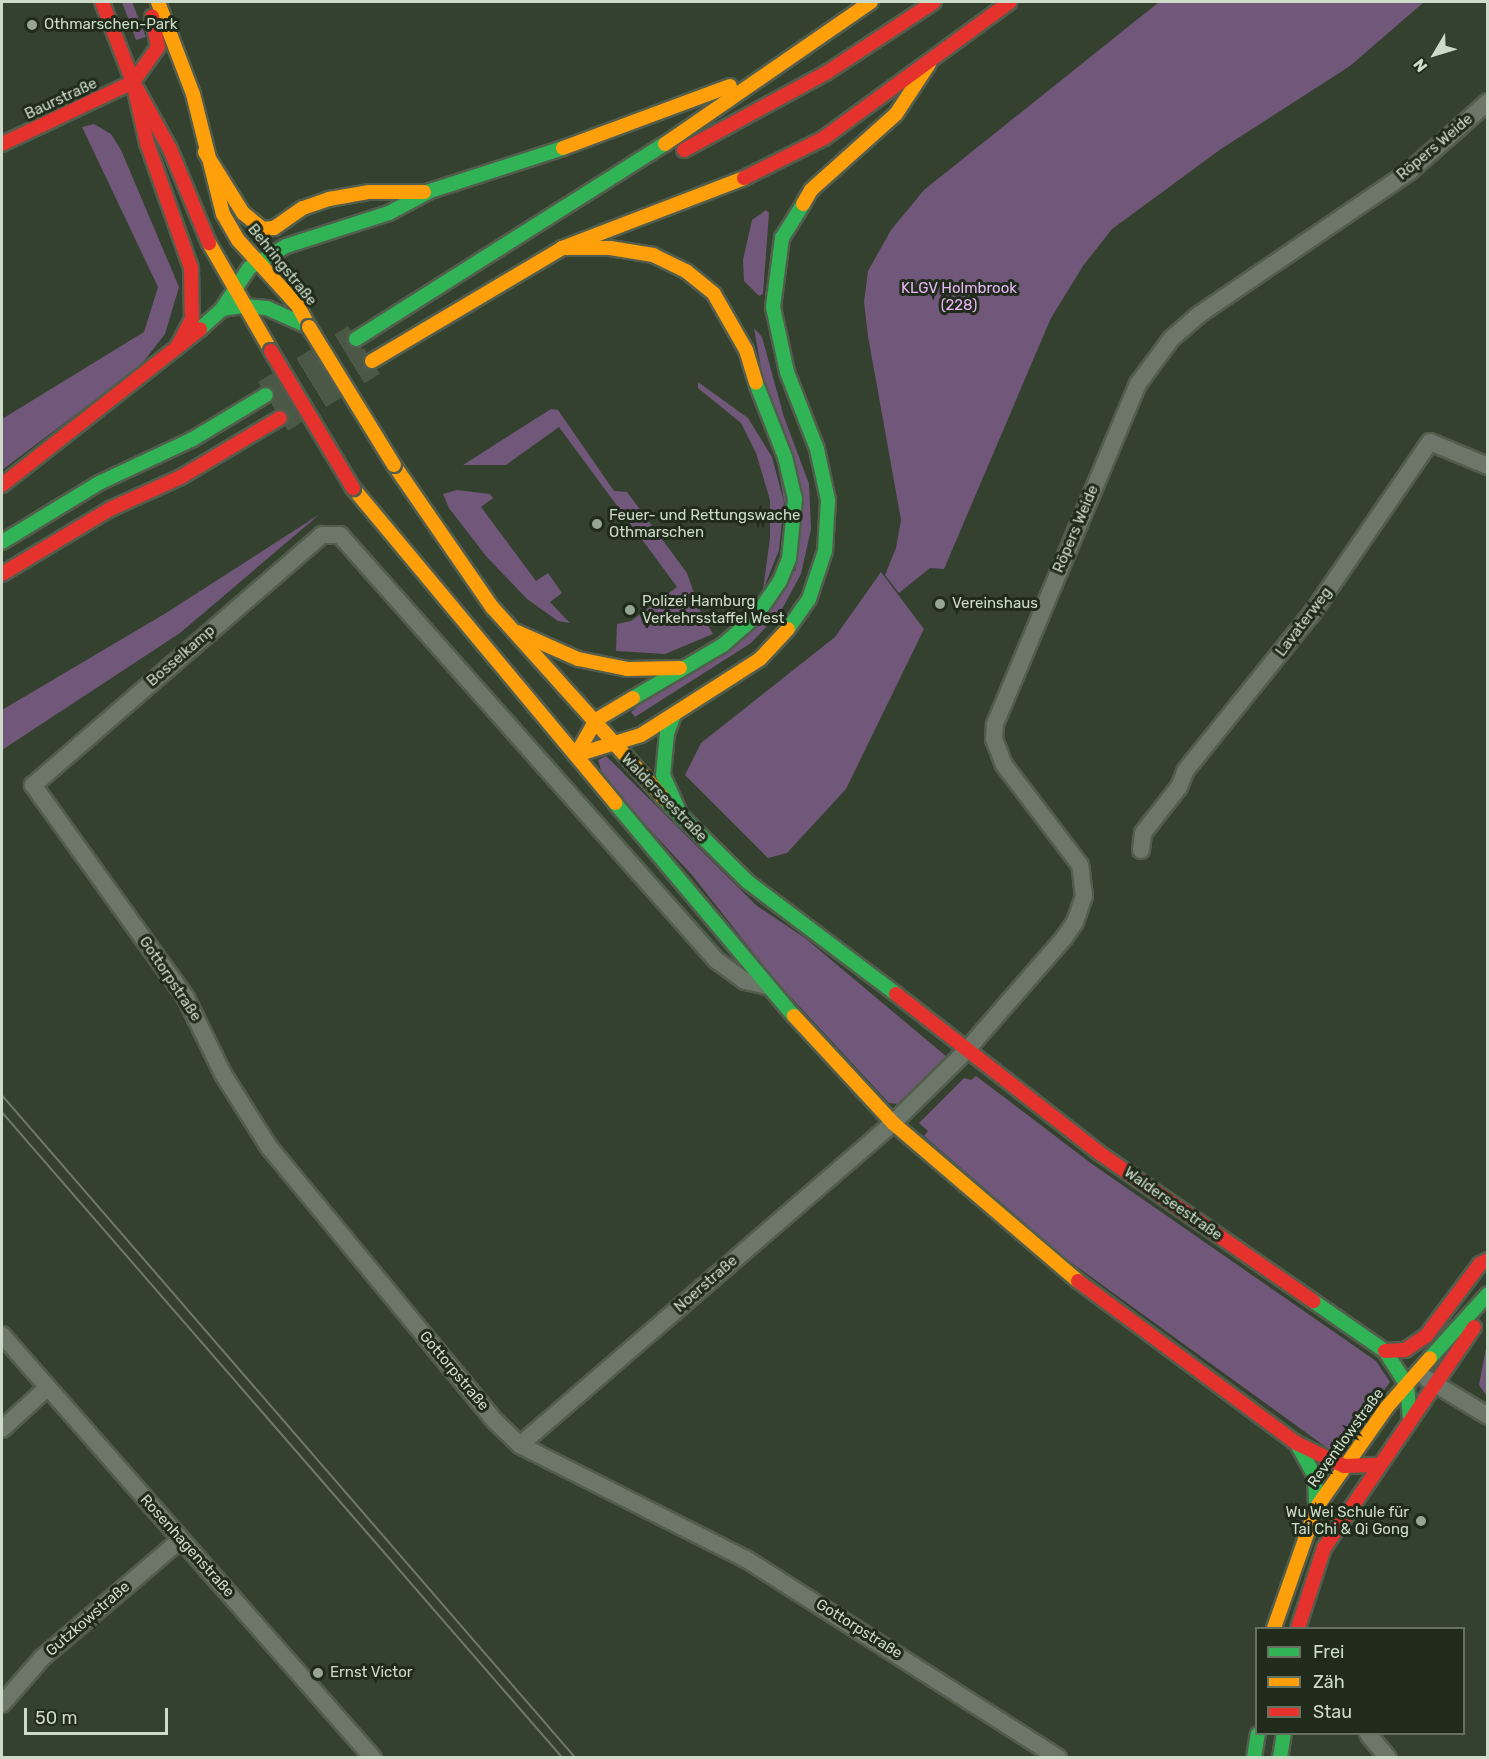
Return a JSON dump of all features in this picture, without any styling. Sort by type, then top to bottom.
[{"type":"main road","points":[[102,2],[133,82],[170,149],[217,262],[353,488],[576,754],[766,986],[893,1123],[1008,1225],[1108,1305],[1296,1443],[1344,1466],[1379,1465]]},
{"type":"main road","points":[[147,2],[158,47],[133,82],[147,143],[186,250],[193,285],[192,319],[172,355]]},
{"type":"main road","name":"Behringstraße","points":[[158,2],[193,94],[206,152],[226,220],[298,306],[394,465]]},
{"type":"main road","points":[[356,339],[629,170],[766,73],[872,2]]},
{"type":"main road","points":[[629,170],[692,147],[826,73],[934,2]]},
{"type":"main road","points":[[372,361],[562,248],[643,214],[735,183],[824,138],[929,64],[1010,2]]},
{"type":"main road","points":[[576,754],[640,735],[767,653],[795,620],[819,575],[828,526],[825,475],[779,340],[773,307],[776,267],[782,238],[811,189],[896,114],[929,64]]},
{"type":"main road","points":[[2,485],[172,355],[222,309],[258,260],[286,246],[389,213],[430,192],[543,155],[766,73]]},
{"type":"main road","name":"Baurstraße","points":[[2,144],[133,82]]},
{"type":"main road","points":[[206,152],[243,213],[263,229],[274,228],[303,208],[329,199],[369,192],[430,192]]},
{"type":"main road","points":[[562,248],[610,248],[653,255],[686,271],[714,294],[746,350],[763,405],[785,457],[795,499],[789,559],[780,581],[741,630],[686,667],[597,720],[576,754]]},
{"type":"main road","points":[[222,309],[244,306],[278,312],[309,327]]},
{"type":"main road","points":[[2,542],[99,483],[193,439],[266,395]]},
{"type":"main road","points":[[2,574],[110,509],[181,477],[280,418]]},
{"type":"main road","name":"Walderseestraße","points":[[394,465],[470,580],[597,720],[612,744],[682,818],[748,882],[798,917],[965,1052],[1098,1152],[1386,1351]]},
{"type":"main road","points":[[517,632],[546,648],[599,664],[627,669],[686,667]]},
{"type":"main road","points":[[674,715],[667,733],[663,775],[682,818]]},
{"type":"main road","points":[[1386,1351],[1405,1350],[1426,1336],[1480,1264],[1488,1260]]},
{"type":"main road","name":"Reventlowstraße","points":[[1276,1627],[1316,1508],[1344,1466],[1413,1379],[1488,1294]]},
{"type":"main road","name":"Reventlowstraße","points":[[1298,1627],[1304,1600],[1324,1548],[1379,1465],[1437,1386],[1479,1318],[1488,1294]]},
{"type":"main road","points":[[1410,1421],[1413,1379]]},
{"type":"main road","points":[[1296,1443],[1315,1476],[1316,1508]]},
{"type":"main road","points":[[1254,1758],[1258,1735]]},
{"type":"main road","points":[[1280,1758],[1284,1735]]},
{"type":"street","name":"Röpers Weide","points":[[965,1052],[1064,938],[1075,922],[1084,896],[1080,865],[1004,765],[994,739],[995,724],[1138,384],[1171,339],[1197,316],[1410,171],[1488,102]]},
{"type":"street","name":"Lavaterweg","points":[[1141,850],[1143,833],[1179,787],[1186,770],[1313,612],[1430,442],[1488,466]]},
{"type":"street","name":"Bosselkamp","points":[[33,785],[286,564],[322,535],[331,532],[340,535],[382,581],[441,653],[717,961],[746,981],[766,986]]},
{"type":"street","name":"Gottorpstraße","points":[[33,785],[186,998],[223,1074],[269,1147],[495,1421],[520,1444],[746,1559],[1058,1758]]},
{"type":"street","points":[[893,1123],[965,1052]]},
{"type":"street","name":"Noerstraße","points":[[520,1444],[893,1123]]},
{"type":"street","name":"Rosenhagenstraße","points":[[2,1335],[373,1758]]},
{"type":"street","name":"Walderseestraße","points":[[1386,1351],[1413,1379],[1437,1386],[1488,1416]]},
{"type":"street","points":[[2,1430],[47,1388]]},
{"type":"street","name":"Gutzkowstraße","points":[[2,1704],[42,1658],[180,1540]]},
{"type":"street","points":[[1369,1735],[1388,1758]]},
{"type":"green space","points":[[122,2],[132,2],[146,37],[136,40]]},
{"type":"green space","name":"KLGV Holmbrook (228)","points":[[1159,2],[1424,2],[1350,66],[1221,149],[1112,229],[1083,266],[1051,318],[944,569],[930,568],[899,593],[885,575],[896,548],[901,520],[868,336],[864,302],[868,271],[891,230],[924,190]]},
{"type":"green space","points":[[94,124],[111,134],[121,150],[179,287],[165,334],[140,366],[2,470],[2,419],[144,332],[158,287],[82,127]]},
{"type":"green space","points":[[766,210],[769,213],[763,294],[759,296],[744,281],[743,260],[752,220]]},
{"type":"green space","points":[[754,328],[762,337],[784,417],[809,484],[811,529],[801,574],[781,611],[751,643],[635,717],[631,712],[796,570]]},
{"type":"green space","points":[[698,382],[748,418],[772,457],[784,502],[779,550],[763,590],[770,538],[770,500],[756,453],[741,423],[698,388]]},
{"type":"green space","points":[[551,409],[558,410],[614,491],[627,492],[687,573],[701,613],[713,634],[665,654],[616,651],[617,624],[631,621],[677,587],[559,427],[506,465],[463,465]]},
{"type":"green space","points":[[457,490],[490,494],[493,498],[481,507],[536,581],[548,573],[562,593],[550,602],[570,623],[558,621],[527,599],[486,556],[449,508],[443,494]]},
{"type":"green space","points":[[320,514],[180,633],[2,750],[2,710],[166,613]]},
{"type":"green space","points":[[881,572],[924,629],[846,789],[787,853],[768,858],[685,775],[701,743],[835,637]]},
{"type":"green space","points":[[606,756],[757,906],[805,938],[947,1057],[899,1104],[889,1103],[774,979],[692,875],[604,780],[598,760]]},
{"type":"green space","points":[[976,1076],[1092,1164],[1376,1361],[1390,1382],[1337,1455],[1065,1258],[924,1136],[928,1131],[919,1123],[964,1078],[971,1080]]},
{"type":"green space","points":[[1487,1343],[1487,1396],[1479,1385]]},
{"type":"tunnel","points":[[266,395],[356,339]]},
{"type":"tunnel","points":[[280,418],[372,361]]},
{"type":"tram line","points":[[2,1095],[576,1758]]},
{"type":"tram line","points":[[2,1112],[563,1758]]},
{"type":"traffic: fast","points":[[356,339],[665,144]]},
{"type":"traffic: fast","points":[[222,309],[249,268],[286,246],[389,213],[430,191],[563,148]]},
{"type":"traffic: fast","points":[[788,629],[809,599],[825,551],[828,500],[817,449],[787,372],[773,307],[782,238],[803,204]]},
{"type":"traffic: fast","points":[[200,329],[222,309],[244,306],[267,308],[309,327]]},
{"type":"traffic: fast","points":[[633,698],[723,645],[756,616],[780,581],[789,559],[795,499],[785,457],[756,383]]},
{"type":"traffic: fast","points":[[2,542],[99,483],[193,439],[266,395]]},
{"type":"traffic: fast","points":[[674,715],[667,733],[663,775],[682,818]]},
{"type":"traffic: fast","points":[[664,799],[748,882],[896,994]]},
{"type":"traffic: fast","points":[[615,803],[794,1016]]},
{"type":"traffic: fast","points":[[1430,1358],[1488,1294]]},
{"type":"traffic: fast","points":[[1313,1301],[1385,1351],[1407,1385],[1410,1421]]},
{"type":"traffic: fast","points":[[1297,1444],[1315,1476],[1316,1508]]},
{"type":"traffic: fast","points":[[1254,1758],[1258,1735]]},
{"type":"traffic: fast","points":[[1280,1758],[1284,1735]]},
{"type":"traffic: slow","points":[[158,2],[193,94],[223,214],[238,240],[298,306],[309,327]]},
{"type":"traffic: slow","points":[[665,144],[871,2]]},
{"type":"traffic: slow","points":[[803,204],[811,190],[896,114],[929,64]]},
{"type":"traffic: slow","points":[[563,148],[730,86]]},
{"type":"traffic: slow","points":[[205,152],[243,213],[263,229],[274,228],[303,208],[329,199],[369,192],[424,192]]},
{"type":"traffic: slow","points":[[372,361],[562,248],[744,178]]},
{"type":"traffic: slow","points":[[209,243],[271,351]]},
{"type":"traffic: slow","points":[[562,248],[610,248],[653,255],[686,271],[714,294],[746,350],[756,383]]},
{"type":"traffic: slow","points":[[309,327],[394,465]]},
{"type":"traffic: slow","points":[[394,465],[492,607],[664,799]]},
{"type":"traffic: slow","points":[[353,488],[615,803]]},
{"type":"traffic: slow","points":[[576,755],[641,735],[760,659],[788,629]]},
{"type":"traffic: slow","points":[[517,632],[578,659],[627,669],[680,668]]},
{"type":"traffic: slow","points":[[576,755],[596,720],[633,698]]},
{"type":"traffic: slow","points":[[794,1016],[893,1123],[1078,1281]]},
{"type":"traffic: slow","points":[[1274,1627],[1316,1508],[1387,1407],[1430,1358]]},
{"type":"traffic: jam","points":[[102,2],[133,82],[170,149],[209,243]]},
{"type":"traffic: jam","points":[[684,150],[826,73],[934,2]]},
{"type":"traffic: jam","points":[[744,178],[824,138],[1010,2]]},
{"type":"traffic: jam","points":[[2,144],[133,82],[158,47],[152,17]]},
{"type":"traffic: jam","points":[[133,82],[147,143],[191,268],[192,319],[178,345]]},
{"type":"traffic: jam","points":[[2,485],[200,329]]},
{"type":"traffic: jam","points":[[271,351],[353,488]]},
{"type":"traffic: jam","points":[[2,574],[110,509],[181,477],[280,418]]},
{"type":"traffic: jam","points":[[896,994],[1098,1152],[1313,1301]]},
{"type":"traffic: jam","points":[[1385,1351],[1405,1350],[1426,1336],[1480,1264],[1488,1260]]},
{"type":"traffic: jam","points":[[1078,1281],[1296,1443],[1344,1466],[1379,1465]]},
{"type":"traffic: jam","points":[[1298,1627],[1324,1548],[1474,1327]]},
{"type":"place","name":"Othmarschen-Park","points":[[32,25]]},
{"type":"place","name":"Feuer- und Rettungswache Othmarschen","points":[[597,524]]},
{"type":"place","name":"Vereinshaus","points":[[940,604]]},
{"type":"place","name":"Polizei Hamburg Verkehrsstaffel West","points":[[630,610]]},
{"type":"place","name":"Wu Wei Schule für Tai Chi & Qi Gong","points":[[1421,1521]]},
{"type":"place","name":"Ernst Victor","points":[[318,1673]]}]
